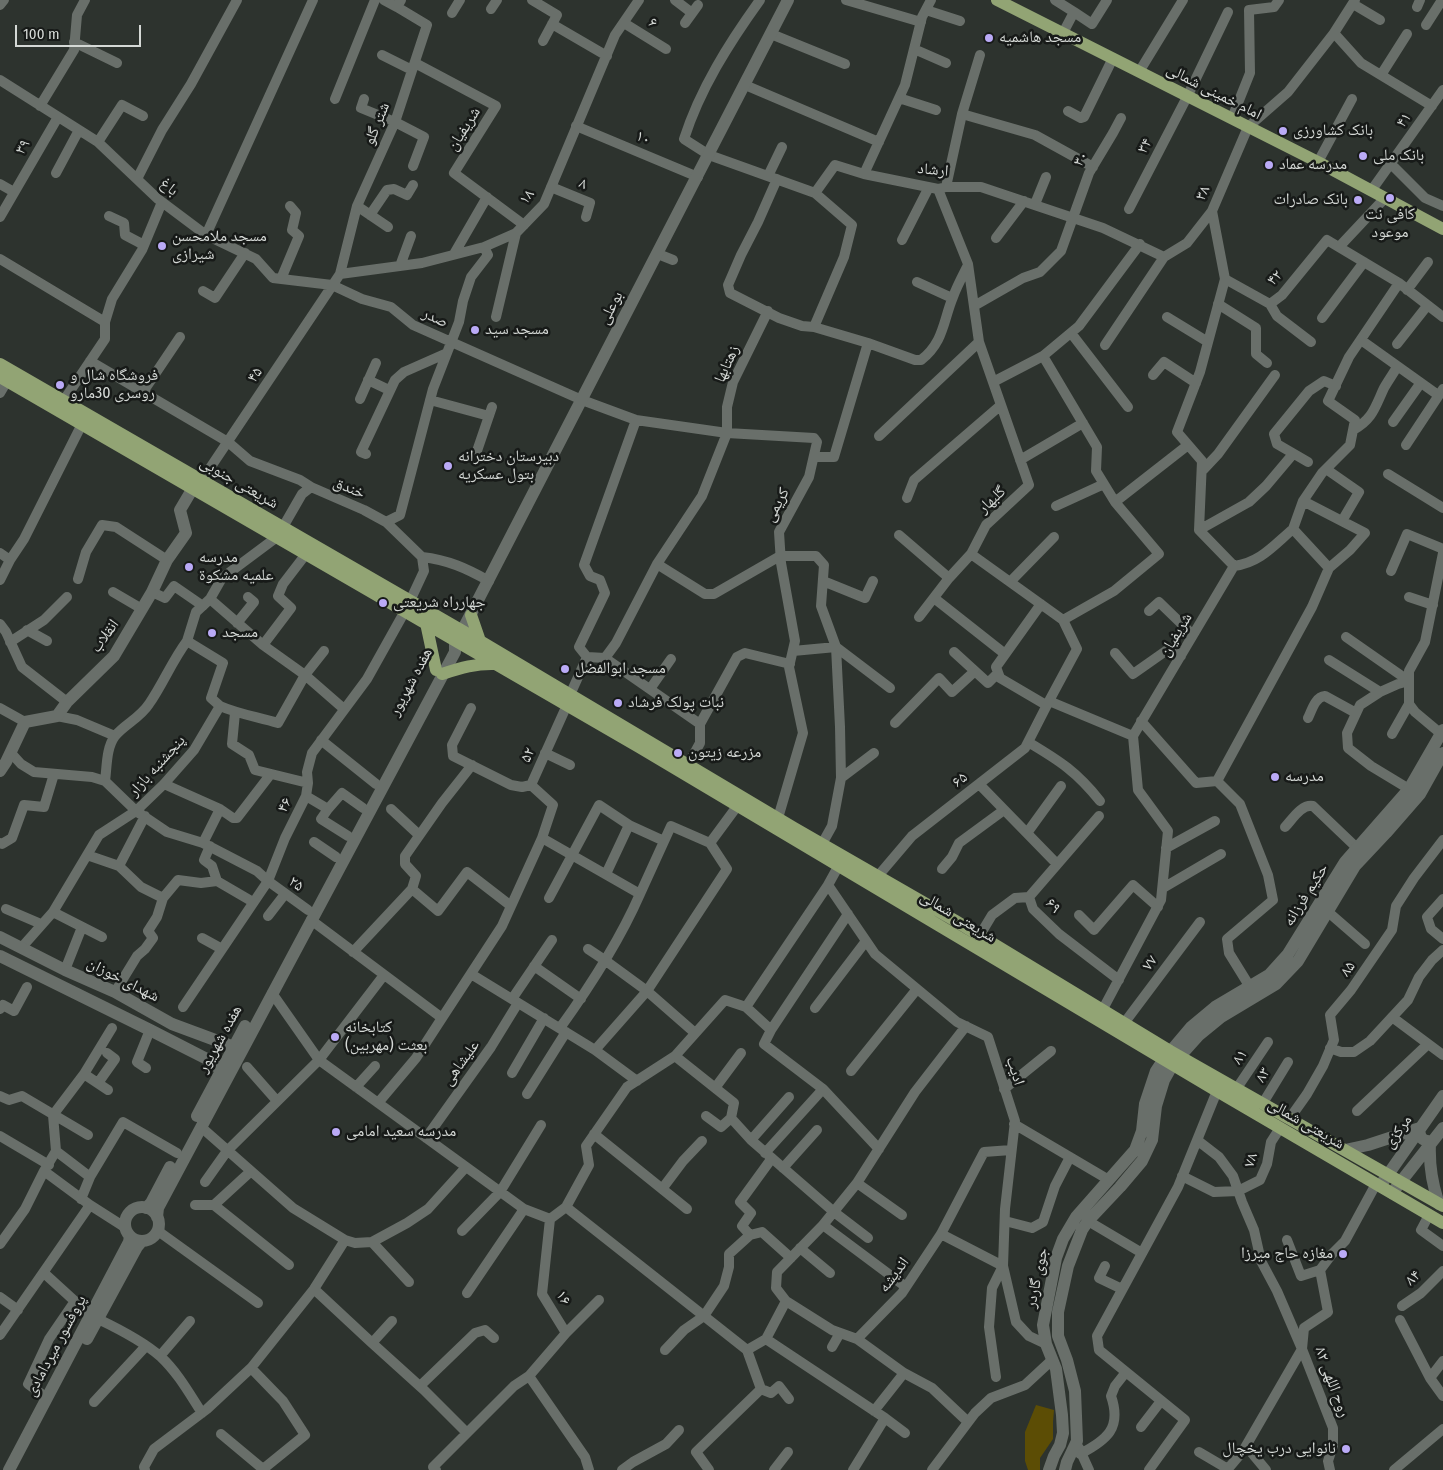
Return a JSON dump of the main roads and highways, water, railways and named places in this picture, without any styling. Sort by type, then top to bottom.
[{"type":"main road","name":"بوعلی","points":[[459,636],[788,0]]},
{"type":"main road","name":"امام خمینی شمالی","points":[[1003,1],[1187,97],[1318,162],[1443,229]]},
{"type":"main road","name":"شریعتی جنوبی","points":[[0,364],[64,400],[197,484],[459,636]]},
{"type":"main road","name":"شریعتی جنوبی","points":[[4,379],[82,424],[197,484]]},
{"type":"main road","name":"انقلاب","points":[[0,771],[26,722],[57,716],[68,702],[114,656],[152,592],[167,560],[186,533],[180,510],[197,484]]},
{"type":"main road","name":"شریعتی جنوبی","points":[[280,532],[306,554],[408,606],[426,623],[459,636]]},
{"type":"main road","points":[[471,615],[480,641]]},
{"type":"main road","points":[[426,623],[439,672],[463,667],[496,664]]},
{"type":"main road","name":"شریعتی شمالی","points":[[459,636],[480,641],[569,700],[738,806],[838,865],[1172,1058],[1237,1088],[1345,1150],[1381,1182]]},
{"type":"main road","name":"شریعتی شمالی","points":[[459,636],[496,664],[569,700],[688,765],[980,935],[1124,1022],[1217,1091],[1280,1128],[1381,1182],[1442,1204]]},
{"type":"main road","name":"هفده شهریور","points":[[157,1216],[158,1208],[272,993],[336,857],[439,672],[455,652],[459,636]]},
{"type":"main road","name":"هفده شهریور","points":[[146,1208],[151,1203],[221,1070],[309,915],[439,672]]},
{"type":"main road","name":"حکیم فرزانه","points":[[1172,1058],[1221,1017],[1276,984],[1298,961],[1355,866],[1409,789],[1442,733]]},
{"type":"main road","name":"حکیم فرزانه","points":[[1172,1058],[1191,1027],[1215,1007],[1268,975],[1288,954],[1345,862],[1357,848],[1382,829],[1420,794],[1443,753]]},
{"type":"main road","name":"شهدای خوزان","points":[[0,937],[65,970],[115,992],[172,1024],[234,1047]]},
{"type":"main road","name":"شهدای خوزان","points":[[0,956],[192,1051],[207,1059],[221,1070]]},
{"type":"main road","points":[[192,1051],[201,1035]]},
{"type":"main road","name":"جوی گاردر","points":[[1049,1470],[1060,1445],[1062,1433],[1061,1395],[1056,1369],[1046,1344],[1043,1325],[1056,1258],[1063,1239],[1076,1216],[1135,1150],[1150,1105],[1164,1080],[1172,1058]]},
{"type":"main road","name":"مرکزی","points":[[1381,1182],[1443,1096]]},
{"type":"main road","name":"جوی گاردر","points":[[1065,1470],[1077,1441],[1075,1391],[1067,1360],[1058,1336],[1058,1312],[1068,1266],[1075,1245],[1088,1221],[1142,1161],[1152,1140],[1150,1105]]},
{"type":"main road","points":[[1345,1150],[1368,1145],[1420,1128],[1419,1134],[1422,1139],[1431,1143],[1430,1163],[1432,1181],[1442,1204]]},
{"type":"main road","name":"مرکزی","points":[[1396,1188],[1443,1128]]},
{"type":"main road","name":"شریعتی شمالی","points":[[1396,1188],[1429,1215],[1443,1223]]},
{"type":"main road","points":[[146,1208],[157,1216],[158,1231],[152,1238],[142,1241],[136,1240],[128,1232],[127,1217],[135,1209],[146,1208]]},
{"type":"main road","name":"پروفسور میردامادی","points":[[17,1470],[94,1317],[129,1242],[128,1232]]},
{"type":"main road","name":"پروفسور میردامادی","points":[[9,1470],[47,1398],[94,1317],[142,1241]]},
{"type":"place","name":"مسجد هاشمیه","points":[[989,38]]},
{"type":"place","name":"بانک کشاورزی","points":[[1283,131]]},
{"type":"place","name":"بانک ملی","points":[[1363,156]]},
{"type":"place","name":"مدرسه عماد","points":[[1269,165]]},
{"type":"place","name":"کافی نت موعود","points":[[1390,198]]},
{"type":"place","name":"بانک صادرات","points":[[1358,200]]},
{"type":"place","name":"مسجد ملامحسن شیرازی","points":[[162,246]]},
{"type":"place","name":"مسجد سید","points":[[475,330]]},
{"type":"place","name":"فروشگاه شال و روسری 30مارو","points":[[60,385]]},
{"type":"place","name":"دبیرستان دخترانه بتول عسکریه","points":[[448,466]]},
{"type":"place","name":"مدرسه علمیه مشکوة","points":[[189,567]]},
{"type":"place","name":"جهارراه شریعتی","points":[[383,603]]},
{"type":"place","name":"مسجد","points":[[212,633]]},
{"type":"place","name":"مسجد ابوالفضل","points":[[565,669]]},
{"type":"place","name":"نبات پولک فرشاد","points":[[618,703]]},
{"type":"place","name":"مزرعه زیتون","points":[[678,753]]},
{"type":"place","name":"مدرسه","points":[[1275,777]]},
{"type":"place","name":"کتابخانه بعثت (مهربین)","points":[[335,1037]]},
{"type":"place","name":"مدرسه سعید امامی","points":[[336,1132]]},
{"type":"place","name":"مغازه حاج میرزا","points":[[1343,1254]]},
{"type":"place","name":"نانوایی درب یخچال","points":[[1346,1449]]}]
